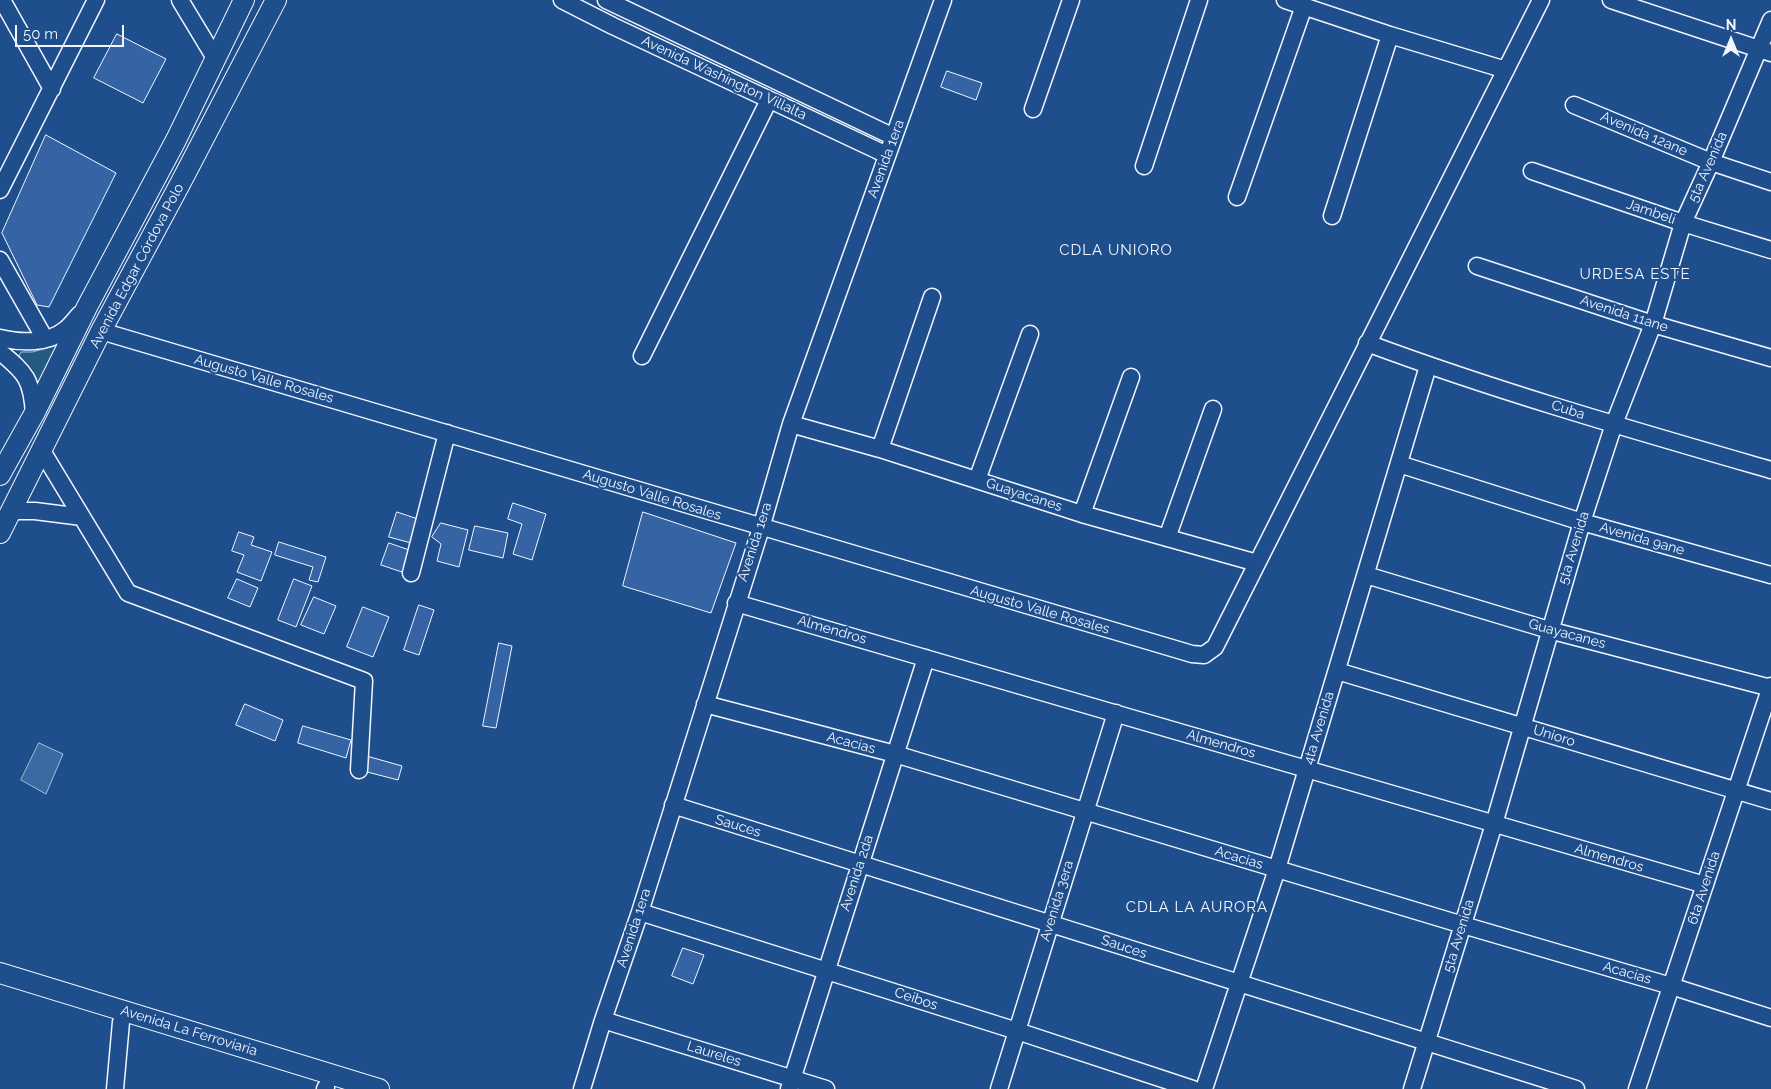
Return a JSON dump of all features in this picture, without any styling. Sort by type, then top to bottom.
[{"type":"main road","name":"Avenida Edgar Córdova Polo","points":[[0,475],[34,414],[88,305],[176,140],[244,0]]},
{"type":"main road","name":"Avenida Edgar Córdova Polo","points":[[0,533],[101,331],[276,0]]},
{"type":"main road","name":"Avenida La Ferroviaria","points":[[0,973],[379,1089]]},
{"type":"main road","name":"Avenida La Ferroviaria","points":[[0,985],[328,1088]]},
{"type":"street","points":[[2,0],[52,89]]},
{"type":"street","points":[[0,190],[96,0]]},
{"type":"street","points":[[180,0],[215,58]]},
{"type":"street","name":"Avenida Washington Villalta","points":[[562,0],[613,26],[887,155]]},
{"type":"street","name":"Avenida Washington Villalta","points":[[606,0],[623,4],[894,137]]},
{"type":"street","name":"Avenida 1era","points":[[582,1089],[602,1020],[640,912],[791,424],[943,0]]},
{"type":"street","points":[[1033,109],[1071,0]]},
{"type":"street","points":[[1144,166],[1199,0]]},
{"type":"street","points":[[1285,0],[1390,35],[1506,70]]},
{"type":"street","points":[[1257,563],[1541,0]]},
{"type":"street","points":[[1622,1],[1765,51]]},
{"type":"street","points":[[613,26],[623,4]]},
{"type":"street","points":[[1237,197],[1304,6]]},
{"type":"street","name":"5ta Avenida","points":[[1412,1089],[1523,727],[1549,630],[1614,424],[1653,324],[1683,223],[1765,51],[1771,20]]},
{"type":"street","points":[[1332,216],[1390,35]]},
{"type":"street","points":[[642,356],[769,100]]},
{"type":"street","name":"Avenida 12ane","points":[[1574,105],[1711,162],[1771,182]]},
{"type":"street","name":"Jambeli","points":[[1532,171],[1683,223],[1771,250]]},
{"type":"street","points":[[0,260],[45,339]]},
{"type":"street","name":"Avenida 11ane","points":[[1477,266],[1653,324],[1771,358]]},
{"type":"street","points":[[880,449],[932,297]]},
{"type":"street","points":[[0,338],[24,342],[57,335],[66,329],[88,305]]},
{"type":"street","name":"Augusto Valle Rosales","points":[[101,331],[760,528],[1192,654],[1204,655],[1215,647],[1257,563]]},
{"type":"street","points":[[977,480],[1030,334]]},
{"type":"street","name":"Cuba","points":[[1367,343],[1428,366],[1614,424],[1771,470]]},
{"type":"street","points":[[0,352],[15,364],[29,380],[34,414]]},
{"type":"street","name":"4ta Avenida","points":[[1204,1089],[1277,869],[1428,366]]},
{"type":"street","points":[[1082,514],[1132,377]]},
{"type":"street","points":[[1167,538],[1214,409]]},
{"type":"street","name":"Guayacanes","points":[[791,424],[880,449],[1082,514],[1257,563]]},
{"type":"street","points":[[411,573],[447,433]]},
{"type":"street","points":[[42,451],[128,594],[364,680],[359,770]]},
{"type":"street","name":"Avenida 9ane","points":[[1399,464],[1582,522],[1771,575]]},
{"type":"street","points":[[11,511],[35,511],[82,517]]},
{"type":"street","name":"Guayacanes","points":[[1366,575],[1549,630],[1771,687]]},
{"type":"street","name":"Almendros","points":[[736,602],[1705,885]]},
{"type":"street","name":"Avenida 2da","points":[[791,1084],[926,658]]},
{"type":"street","name":"Unioro","points":[[1337,671],[1771,801]]},
{"type":"street","name":"6ta Avenida","points":[[1637,1089],[1771,687]]},
{"type":"street","name":"Acacias","points":[[705,704],[895,754],[1462,925],[1672,986],[1771,1018]]},
{"type":"street","name":"Avenida 3era","points":[[999,1089],[1116,713]]},
{"type":"street","name":"Sauces","points":[[673,805],[1576,1089]]},
{"type":"street","name":"Ceibos","points":[[640,912],[1017,1031],[1193,1089]]},
{"type":"street","name":"Laureles","points":[[602,1020],[791,1084],[826,1089]]},
{"type":"street","points":[[115,1089],[121,1022]]},
{"type":"shaded area","points":[[64,344],[40,392],[18,358],[21,352],[32,352]]},
{"type":"shaded area","points":[[39,743],[63,754],[46,794],[21,780]]},
{"type":"building","points":[[117,34],[166,59],[143,103],[94,78]]},
{"type":"building","points":[[947,71],[982,83],[976,100],[941,87]]},
{"type":"building","points":[[46,135],[116,173],[49,307],[37,305],[2,233]]},
{"type":"building","points":[[513,503],[546,514],[532,560],[513,554],[522,524],[508,519]]},
{"type":"building","points":[[397,512],[418,519],[411,543],[389,537]]},
{"type":"building","points":[[643,512],[736,543],[711,613],[623,586]]},
{"type":"building","points":[[441,523],[468,530],[459,567],[437,561],[441,544],[432,537]]},
{"type":"building","points":[[475,526],[508,533],[503,558],[469,550]]},
{"type":"building","points":[[239,532],[254,537],[251,545],[272,552],[261,581],[237,572],[244,555],[232,551]]},
{"type":"building","points":[[279,542],[326,557],[318,582],[309,580],[313,567],[275,555]]},
{"type":"building","points":[[389,543],[412,551],[405,573],[381,565]]},
{"type":"building","points":[[237,579],[258,588],[250,607],[228,598]]},
{"type":"building","points":[[294,579],[312,586],[296,627],[278,620]]},
{"type":"building","points":[[314,597],[336,606],[324,634],[301,625]]},
{"type":"building","points":[[419,605],[434,610],[419,655],[404,650]]},
{"type":"building","points":[[363,607],[389,617],[373,657],[347,647]]},
{"type":"building","points":[[499,643],[512,646],[496,728],[483,726]]},
{"type":"building","points":[[245,704],[283,720],[275,741],[236,725]]},
{"type":"building","points":[[303,726],[351,740],[346,758],[298,743]]},
{"type":"building","points":[[356,753],[402,766],[398,780],[352,768]]},
{"type":"building","points":[[683,948],[704,955],[693,984],[672,976]]},
{"type":"district","name":"CDLA UNIORO","points":[[1116,250]]},
{"type":"district","name":"URDESA ESTE","points":[[1635,274]]},
{"type":"district","name":"CDLA LA AURORA","points":[[1197,907]]}]
